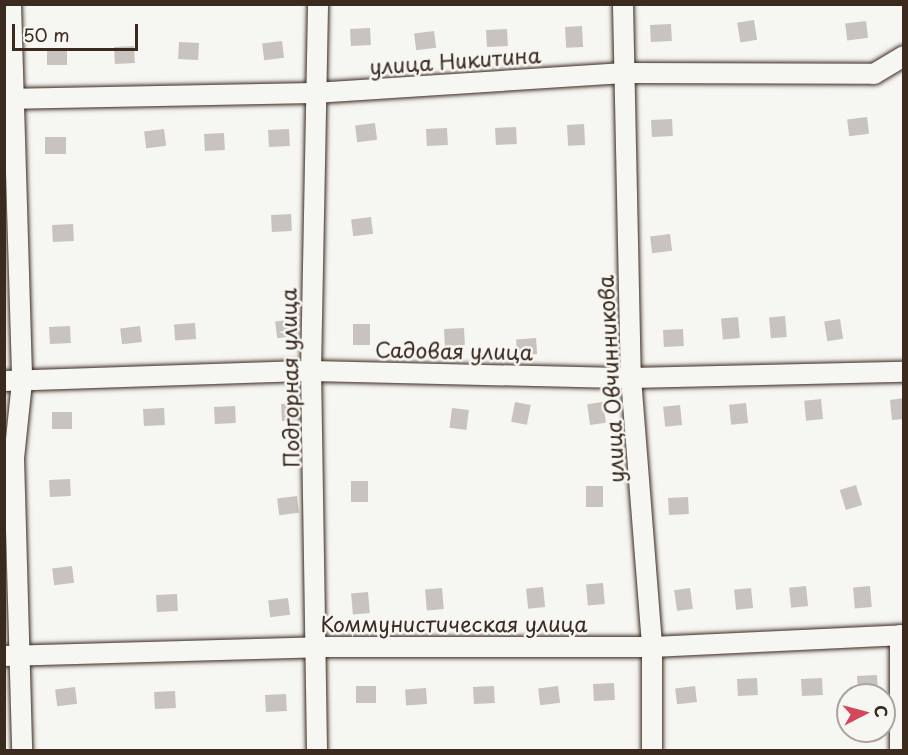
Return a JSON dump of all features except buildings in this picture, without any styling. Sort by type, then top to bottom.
[{"type":"street","points":[[12,4],[10,99],[14,458],[13,656],[22,750]]},
{"type":"street","name":"Подгорная улица","points":[[317,750],[319,647],[311,371],[314,93],[318,4]]},
{"type":"street","name":"улица Овчинникова","points":[[623,4],[631,378],[652,647],[652,750]]},
{"type":"street","name":"улица Никитина","points":[[10,99],[314,93],[624,73],[874,74],[903,56]]},
{"type":"street","name":"Садовая улица","points":[[13,381],[311,371],[631,378],[903,372]]},
{"type":"street","points":[[900,750],[902,635]]},
{"type":"street","name":"Коммунистическая улица","points":[[13,656],[319,647],[652,647],[902,635]]}]
